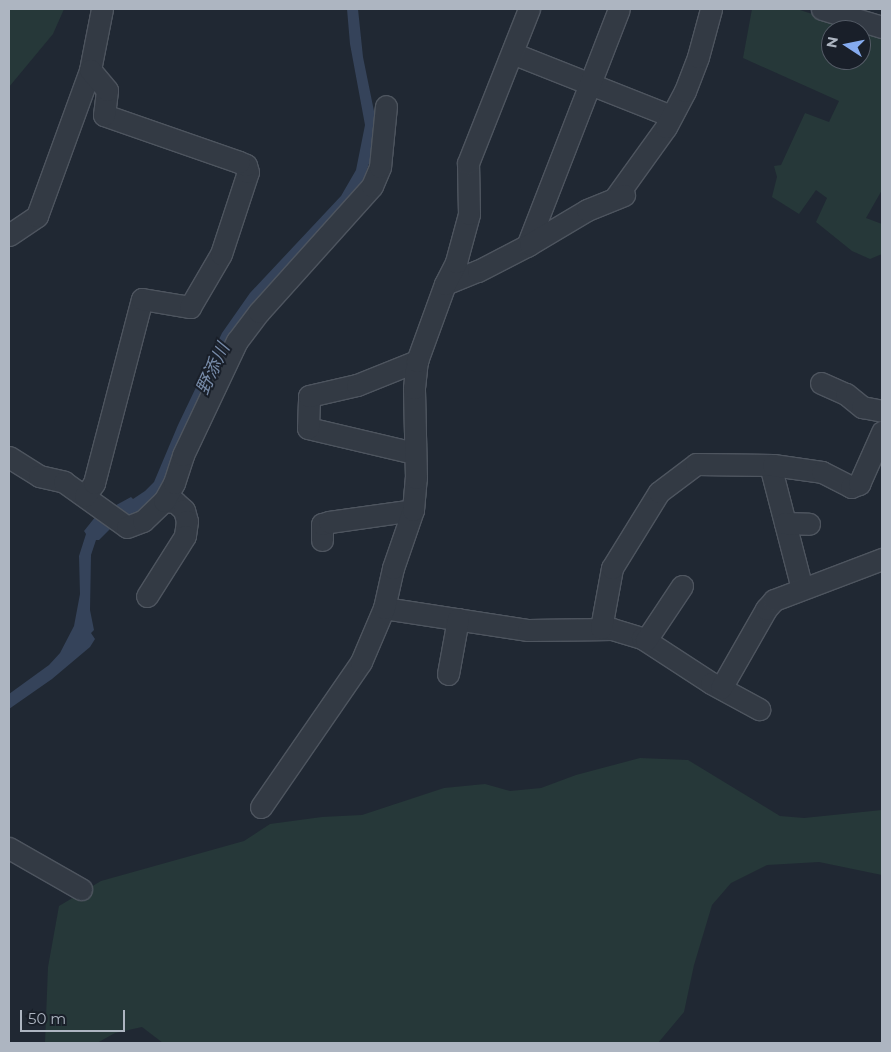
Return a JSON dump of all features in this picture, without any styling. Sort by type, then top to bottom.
[{"type":"street","points":[[9,235],[37,216],[90,70],[102,9]]},
{"type":"street","points":[[261,806],[361,662],[384,608],[393,568],[413,510],[416,478],[414,453],[417,361],[445,284],[456,262],[469,214],[468,163],[529,9]]},
{"type":"street","points":[[526,246],[619,9]]},
{"type":"street","points":[[445,284],[478,271],[526,246],[587,210],[620,196],[666,127],[685,91],[711,9]]},
{"type":"street","points":[[822,9],[882,27]]},
{"type":"street","points":[[512,54],[671,116]]},
{"type":"street","points":[[90,70],[107,90],[104,115],[239,162],[246,165],[248,172],[221,254],[190,307],[142,299],[94,482],[93,502]]},
{"type":"street","points":[[9,458],[39,476],[64,482],[122,525],[127,527],[143,521],[164,501],[174,483],[183,454],[237,341],[259,312],[372,186],[380,167],[386,106]]},
{"type":"street","points":[[414,453],[308,428],[309,396],[357,385],[417,361]]},
{"type":"street","points":[[821,383],[846,394],[862,407],[882,411]]},
{"type":"street","points":[[601,628],[612,568],[659,492],[696,464],[770,464],[822,472],[851,487],[859,484],[882,432]]},
{"type":"street","points":[[770,464],[802,589]]},
{"type":"street","points":[[147,596],[185,536],[187,521],[184,510],[175,502],[164,501]]},
{"type":"street","points":[[322,540],[322,524],[413,510]]},
{"type":"street","points":[[785,523],[809,524]]},
{"type":"street","points":[[721,688],[766,609],[774,600],[882,559]]},
{"type":"street","points":[[646,640],[682,586]]},
{"type":"street","points":[[384,608],[528,630],[612,629],[646,640],[721,688],[759,709]]},
{"type":"street","points":[[448,674],[458,619]]},
{"type":"street","points":[[9,848],[81,889]]},
{"type":"shaded area","points":[[9,9],[64,9],[53,34],[9,87]]},
{"type":"shaded area","points":[[752,9],[797,9],[831,20],[821,20],[821,70],[871,70],[871,33],[882,37],[882,190],[866,218],[882,224],[882,254],[870,259],[852,251],[816,222],[827,198],[816,190],[799,214],[772,197],[777,177],[774,166],[781,165],[805,113],[829,122],[839,101],[743,58]]},
{"type":"shaded area","points":[[640,758],[688,760],[780,816],[804,818],[882,810],[882,875],[819,862],[767,865],[731,883],[712,905],[694,965],[684,1012],[658,1043],[163,1043],[142,1027],[115,1033],[97,1043],[45,1043],[48,967],[59,906],[101,881],[244,841],[270,824],[322,817],[362,815],[444,788],[485,784],[510,791],[541,788],[576,775]]},
{"type":"water","name":"野添川","points":[[347,9],[358,9],[363,57],[376,121],[373,152],[361,187],[262,298],[169,478],[147,508],[112,527],[99,540],[96,540],[91,555],[90,610],[94,630],[91,633],[95,639],[90,647],[52,679],[9,709],[9,694],[49,665],[60,653],[74,626],[80,594],[79,556],[86,534],[84,531],[96,516],[131,497],[133,499],[154,482],[178,425],[222,333],[250,293],[341,196],[356,170],[365,125],[350,44]]}]
